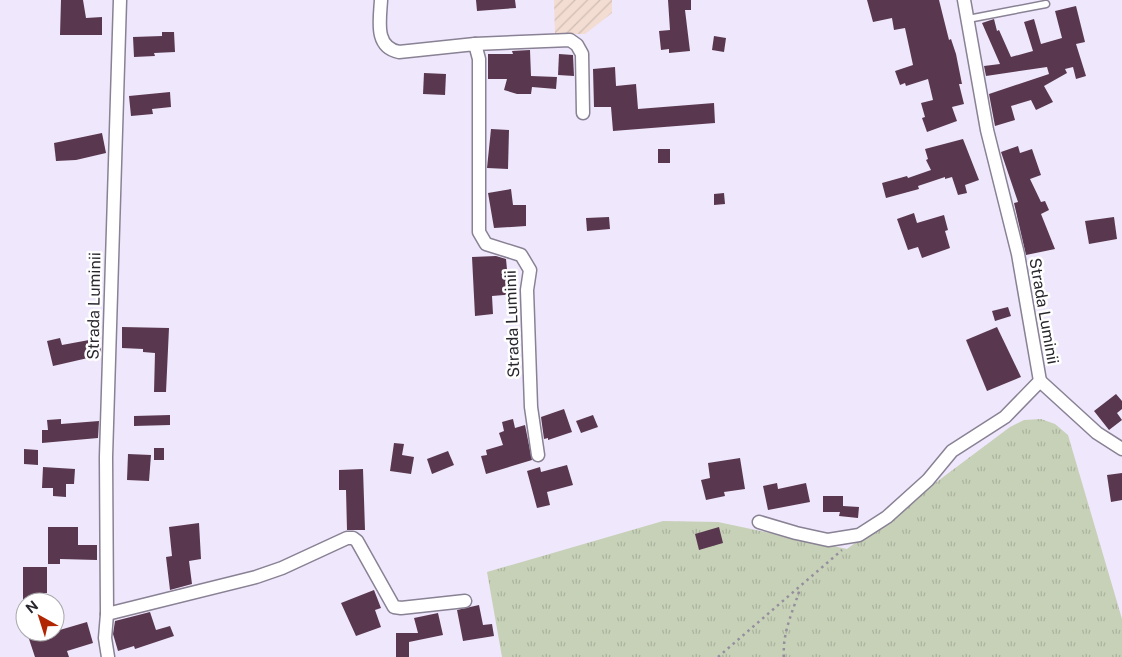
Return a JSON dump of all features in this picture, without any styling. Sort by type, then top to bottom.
[{"type":"street","name":"Strada Luminii","points":[[108,657],[104,627],[107,614],[106,457],[120,0]]},
{"type":"street","points":[[381,0],[380,32],[383,42],[390,50],[399,52],[475,44],[570,40],[578,45],[582,54],[582,114]]},
{"type":"street","name":"Strada Luminii","points":[[759,522],[828,540],[859,535],[886,517],[922,486],[952,451],[1006,416],[1040,382],[1018,254],[987,130],[964,0]]},
{"type":"street","name":"Strada Luminii","points":[[475,44],[479,59],[479,232],[486,244],[521,255],[530,270],[527,290],[531,407],[538,454]]},
{"type":"street","points":[[1040,382],[1097,433],[1122,449]]},
{"type":"street","points":[[107,614],[256,577],[282,568],[347,538],[353,538],[357,541],[394,607],[465,602]]},
{"type":"lane","points":[[968,19],[1046,4]]},
{"type":"path","points":[[718,657],[801,588],[859,535]]},
{"type":"path","points":[[784,657],[783,646],[787,628],[801,588]]},
{"type":"shaded area","points":[[554,0],[612,0],[612,13],[585,34],[555,34]]},
{"type":"green space","points":[[1041,419],[1055,424],[1068,435],[1122,619],[1122,657],[502,657],[487,572],[663,521],[718,522],[847,549],[1010,427],[1024,420]]},
{"type":"building","points":[[61,0],[83,0],[86,18],[102,17],[102,35],[60,35]]},
{"type":"building","points":[[476,0],[515,0],[516,8],[477,11]]},
{"type":"building","points":[[668,0],[691,0],[691,10],[685,10],[690,51],[669,53],[669,49],[661,50],[659,31],[670,30]]},
{"type":"building","points":[[867,0],[939,0],[949,40],[951,39],[956,54],[962,84],[959,84],[964,104],[952,107],[957,121],[927,132],[922,118],[925,117],[921,103],[933,100],[928,79],[906,86],[905,83],[900,85],[895,71],[913,65],[905,28],[894,30],[892,18],[873,22]]},
{"type":"building","points":[[1076,6],[1085,42],[1076,44],[1086,76],[1076,79],[1073,67],[1065,69],[1067,73],[1044,86],[1053,102],[1036,110],[1031,100],[1011,106],[1015,120],[995,126],[989,94],[1049,74],[1047,67],[986,76],[984,66],[1000,64],[982,23],[994,19],[997,31],[999,30],[1011,57],[1033,51],[1024,22],[1034,19],[1041,44],[1062,38],[1055,11]]},
{"type":"building","points":[[162,32],[174,32],[175,52],[154,53],[155,56],[134,57],[133,37],[162,36]]},
{"type":"building","points":[[714,36],[726,38],[724,52],[712,50]]},
{"type":"building","points":[[530,50],[531,76],[557,77],[556,89],[532,87],[531,94],[517,94],[504,90],[507,79],[488,79],[488,54],[513,54],[512,51]]},
{"type":"building","points":[[559,54],[573,55],[574,76],[558,75]]},
{"type":"building","points":[[615,67],[616,86],[636,84],[638,109],[714,103],[715,123],[613,131],[611,107],[594,107],[593,69]]},
{"type":"building","points":[[424,73],[446,74],[445,95],[423,94]]},
{"type":"building","points":[[170,92],[171,107],[152,109],[153,114],[131,116],[129,96]]},
{"type":"building","points":[[491,129],[509,130],[508,169],[487,168]]},
{"type":"building","points":[[102,133],[106,153],[76,160],[56,161],[54,143]]},
{"type":"building","points":[[963,139],[979,180],[965,185],[967,193],[958,195],[952,177],[945,179],[945,177],[918,186],[919,189],[886,198],[882,183],[907,176],[908,178],[931,170],[926,160],[928,159],[925,149]]},
{"type":"building","points":[[1018,146],[1020,153],[1032,149],[1041,175],[1030,179],[1041,202],[1045,201],[1049,210],[1041,214],[1055,249],[1026,255],[1014,203],[1018,202],[1001,152]]},
{"type":"building","points":[[658,149],[670,149],[670,163],[658,163]]},
{"type":"building","points":[[511,189],[513,205],[526,205],[526,226],[494,228],[488,193]]},
{"type":"building","points":[[724,193],[725,204],[714,205],[714,194]]},
{"type":"building","points":[[914,213],[917,223],[944,215],[948,230],[945,231],[950,248],[922,258],[918,247],[908,250],[897,219]]},
{"type":"building","points":[[609,217],[610,229],[587,231],[586,218]]},
{"type":"building","points":[[1114,217],[1117,239],[1089,244],[1085,221]]},
{"type":"building","points":[[496,256],[506,259],[508,280],[516,279],[517,294],[492,296],[493,314],[475,316],[472,257]]},
{"type":"building","points":[[1008,307],[1011,316],[995,321],[992,311]]},
{"type":"building","points":[[122,327],[169,328],[166,392],[154,392],[155,353],[143,352],[143,349],[122,348]]},
{"type":"building","points":[[997,327],[1021,377],[987,391],[966,340]]},
{"type":"building","points":[[60,338],[62,345],[100,338],[101,355],[53,366],[47,341]]},
{"type":"building","points":[[1116,394],[1122,401],[1122,409],[1117,413],[1122,420],[1109,430],[1094,411]]},
{"type":"building","points":[[564,409],[572,432],[548,440],[548,438],[544,439],[541,417]]},
{"type":"building","points":[[170,415],[170,425],[134,426],[134,416]]},
{"type":"building","points":[[593,415],[598,427],[581,433],[576,421]]},
{"type":"building","points":[[61,419],[61,424],[99,421],[98,438],[42,443],[42,430],[48,430],[47,420]]},
{"type":"building","points":[[513,419],[515,428],[525,425],[532,460],[486,474],[481,456],[487,455],[486,450],[503,445],[499,433],[504,431],[502,422]]},
{"type":"building","points":[[394,443],[404,444],[402,455],[414,457],[411,474],[390,471]]},
{"type":"building","points":[[154,448],[164,448],[164,460],[154,460]]},
{"type":"building","points":[[24,449],[38,450],[38,465],[24,464]]},
{"type":"building","points":[[448,451],[454,465],[432,474],[427,459]]},
{"type":"building","points":[[128,454],[151,455],[149,481],[127,480]]},
{"type":"building","points":[[740,458],[745,489],[724,492],[725,496],[706,500],[701,480],[710,478],[708,463]]},
{"type":"building","points":[[567,465],[573,485],[547,492],[550,505],[537,508],[527,471],[540,467],[541,472]]},
{"type":"building","points":[[43,467],[75,469],[74,484],[66,484],[66,497],[53,496],[53,488],[42,488]]},
{"type":"building","points":[[363,469],[365,530],[347,530],[346,490],[339,490],[339,470]]},
{"type":"building","points":[[1122,473],[1122,500],[1111,502],[1107,475]]},
{"type":"building","points":[[777,483],[778,489],[806,483],[810,502],[768,510],[763,486]]},
{"type":"building","points":[[823,496],[843,496],[843,506],[859,507],[858,518],[839,516],[840,512],[823,512]]},
{"type":"building","points":[[199,523],[201,559],[189,561],[192,584],[170,590],[166,557],[172,556],[169,527]]},
{"type":"building","points":[[48,527],[78,527],[78,545],[97,545],[97,560],[60,559],[60,564],[48,564]]},
{"type":"building","points":[[719,527],[723,543],[699,550],[695,534]]},
{"type":"building","points":[[23,567],[47,567],[47,592],[23,592]]},
{"type":"building","points":[[374,590],[381,608],[375,610],[381,627],[356,636],[341,603]]},
{"type":"building","points":[[479,605],[483,625],[492,624],[494,636],[463,641],[457,610]]},
{"type":"building","points":[[150,612],[156,630],[170,626],[174,636],[135,649],[134,646],[118,651],[113,634],[115,621]]},
{"type":"building","points":[[438,613],[443,635],[409,642],[409,657],[396,657],[396,633],[418,633],[414,618]]},
{"type":"building","points":[[87,622],[93,643],[67,651],[69,657],[35,657],[30,642],[65,642],[65,628]]}]
